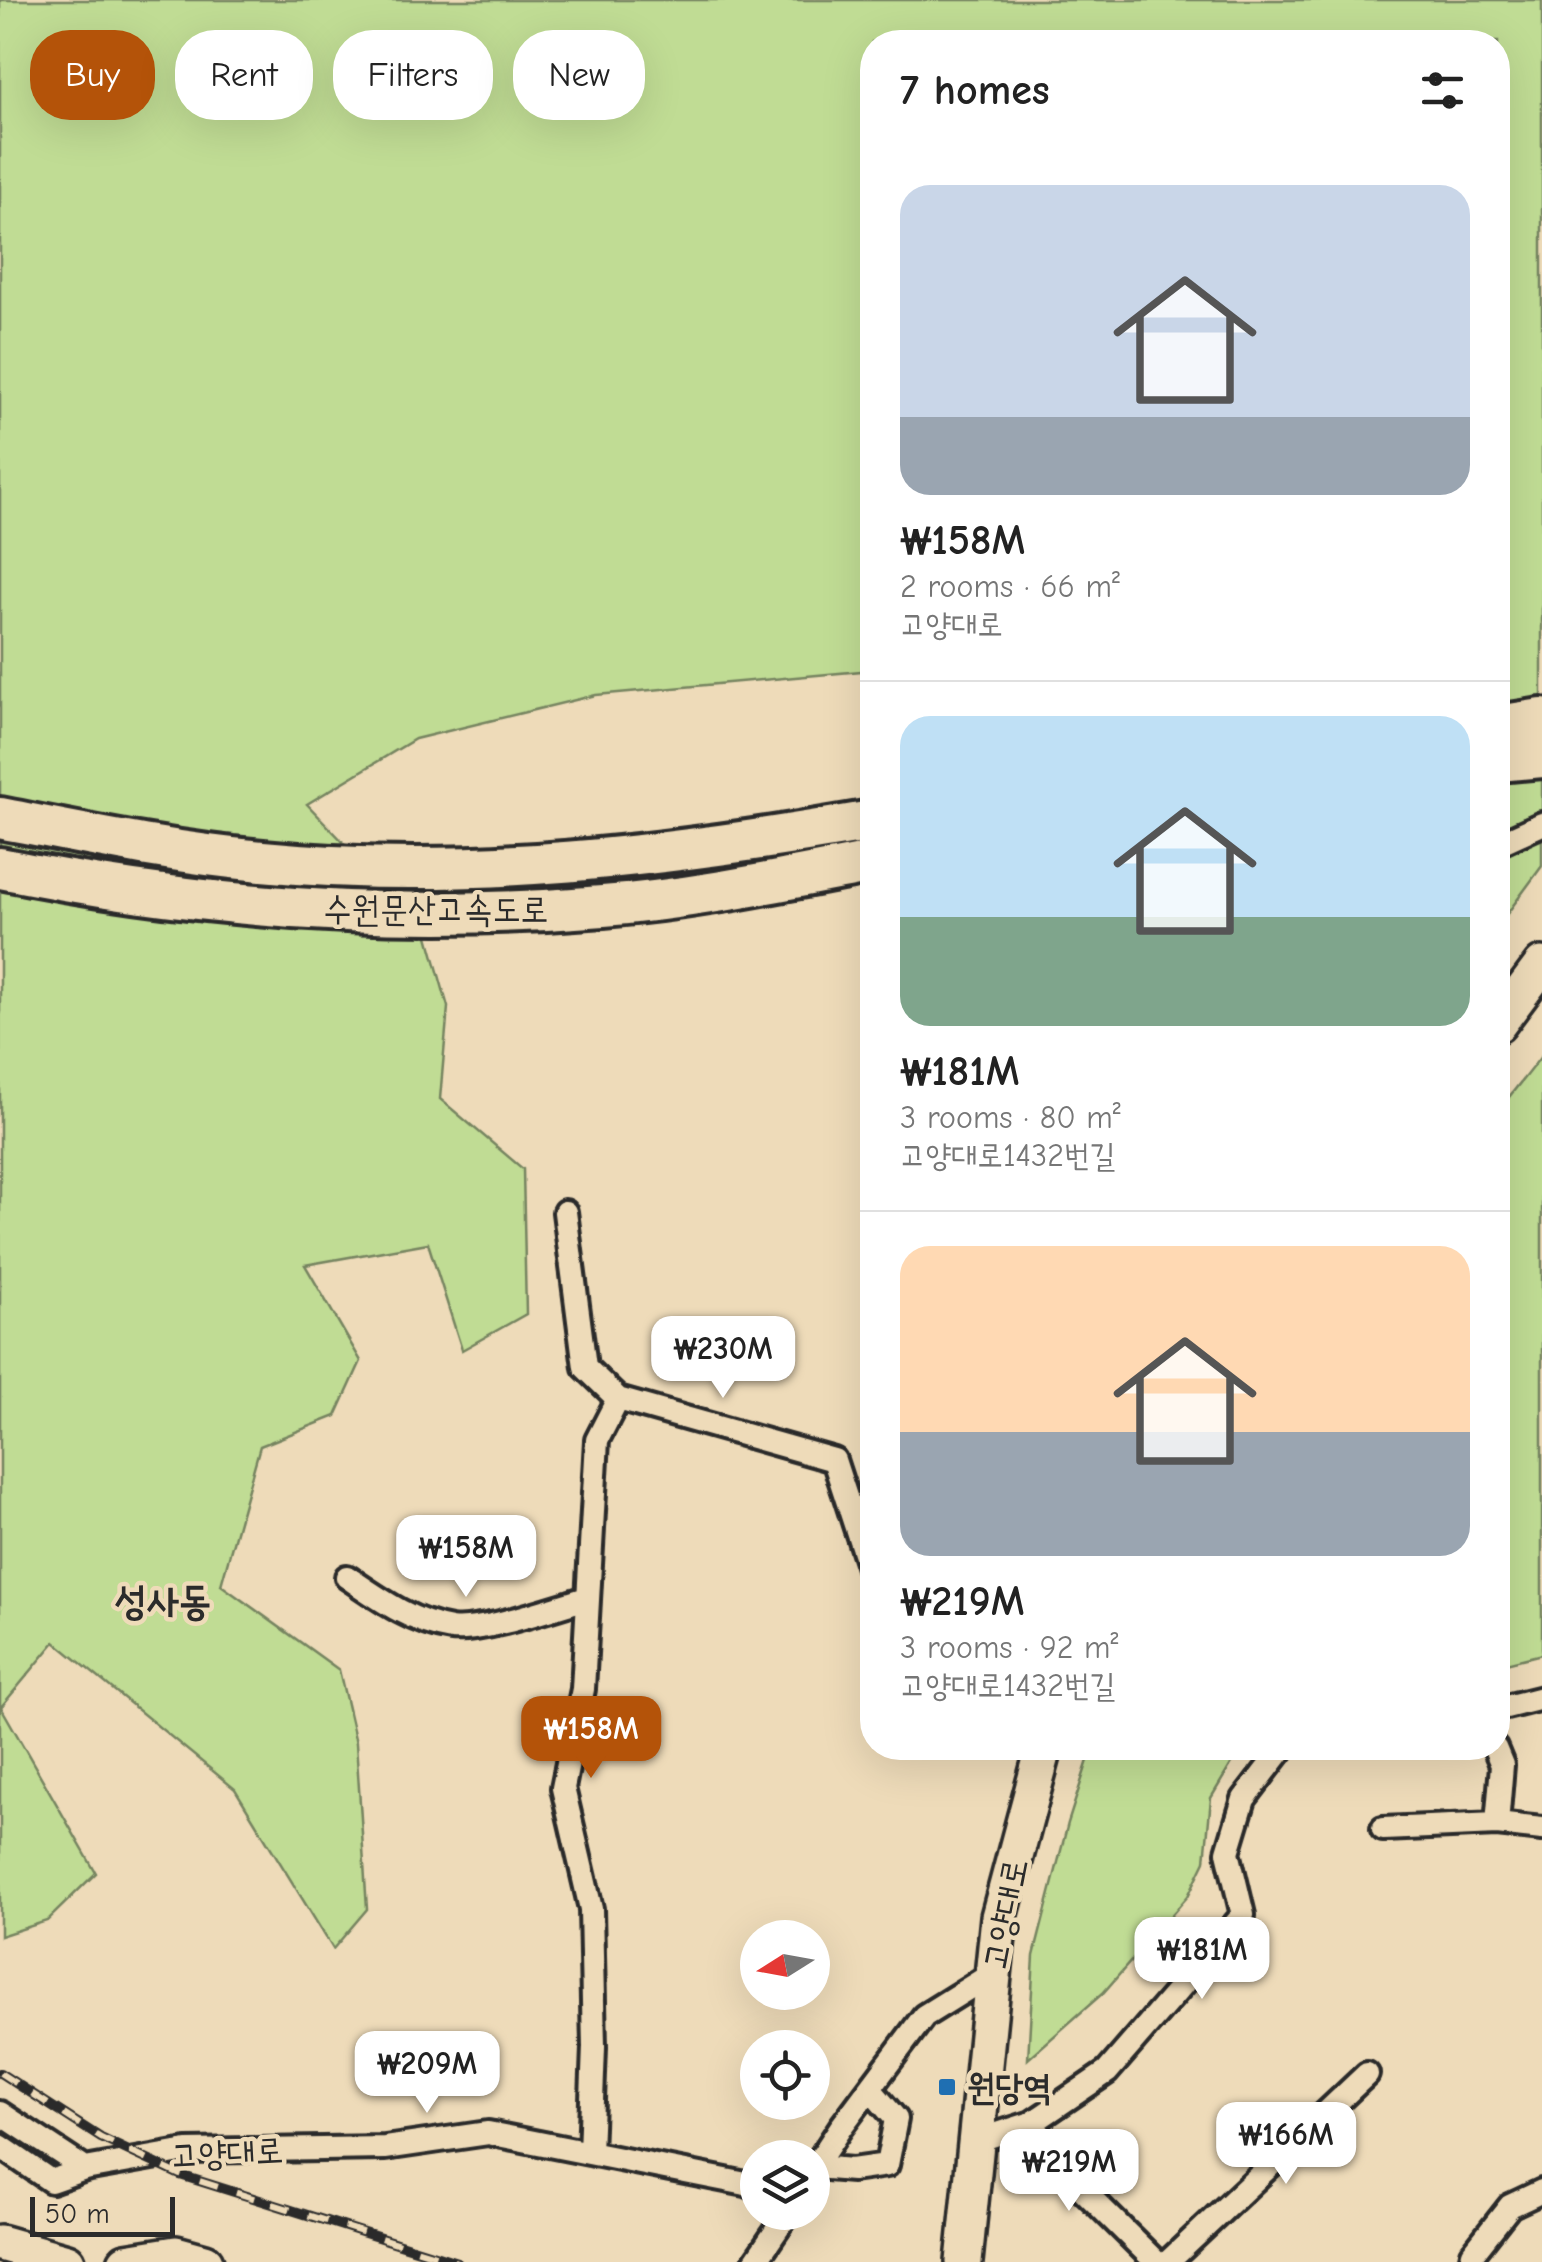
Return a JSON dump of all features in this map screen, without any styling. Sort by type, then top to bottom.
[{"type":"highway","points":[[1510,724],[1542,719]]},
{"type":"highway","name":"수원문산고속도로","points":[[0,818],[154,848],[265,862],[391,868],[617,859],[740,844],[860,823]]},
{"type":"highway","name":"수원문산고속도로","points":[[0,868],[142,894],[247,906],[448,913],[553,910],[682,898],[860,865]]},
{"type":"main road","points":[[1510,1008],[1542,965]]},
{"type":"main road","name":"고양대로","points":[[964,2262],[999,1917],[1041,1760]]},
{"type":"main road","points":[[0,2243],[67,2262]]},
{"type":"main road","points":[[126,2262],[176,2254],[205,2262]]},
{"type":"street","points":[[1510,839],[1542,824]]},
{"type":"street","points":[[565,1212],[585,1367],[618,1399],[834,1460],[860,1540]]},
{"type":"street","points":[[590,2153],[594,2048],[591,1909],[563,1788],[583,1688],[597,1440],[618,1399]]},
{"type":"street","points":[[347,1577],[396,1610],[452,1629],[507,1620],[587,1598]]},
{"type":"street","points":[[1510,1706],[1542,1698]]},
{"type":"street","points":[[976,2142],[1032,2123],[1107,2072],[1243,1915],[1228,1852],[1244,1799],[1274,1760]]},
{"type":"street","points":[[1497,1824],[1500,1760]]},
{"type":"street","points":[[1383,1829],[1497,1824],[1542,1829]]},
{"type":"street","points":[[830,2146],[924,2016],[993,1973]]},
{"type":"street","points":[[1168,2262],[1367,2074]]},
{"type":"street","points":[[830,2169],[887,2165],[896,2119],[870,2089]]},
{"type":"street","points":[[0,2113],[85,2169]]},
{"type":"street","points":[[1032,2123],[1070,2177],[1156,2262]]},
{"type":"street","name":"고양대로","points":[[0,2146],[50,2181],[85,2169],[188,2150],[385,2148],[488,2134],[740,2183]]},
{"type":"street","points":[[1471,2262],[1472,2253],[1510,2206],[1542,2191]]},
{"type":"street","points":[[755,2262],[777,2230]]},
{"type":"green space","points":[[0,0],[1542,0],[1542,866],[1510,910],[1510,30],[860,30],[860,671],[596,695],[415,739],[307,804],[426,929],[448,1007],[440,1099],[523,1169],[526,1314],[462,1350],[428,1243],[305,1265],[361,1361],[336,1416],[260,1446],[221,1585],[339,1670],[356,1743],[367,1909],[333,1949],[235,1789],[55,1642],[1,1707],[96,1873],[47,1921],[0,1936]]},
{"type":"green space","points":[[1542,1055],[1542,1654],[1510,1662],[1510,1096]]},
{"type":"green space","points":[[1088,1760],[1234,1760],[1211,1798],[1205,1861],[1188,1896],[1103,1993],[1028,2059],[1034,1956]]},
{"type":"railway","points":[[0,2073],[101,2138],[180,2175],[457,2262]]},
{"type":"place","name":"원당역","points":[[947,2087]]},
{"type":"district","name":"성사동","points":[[163,1601]]}]
